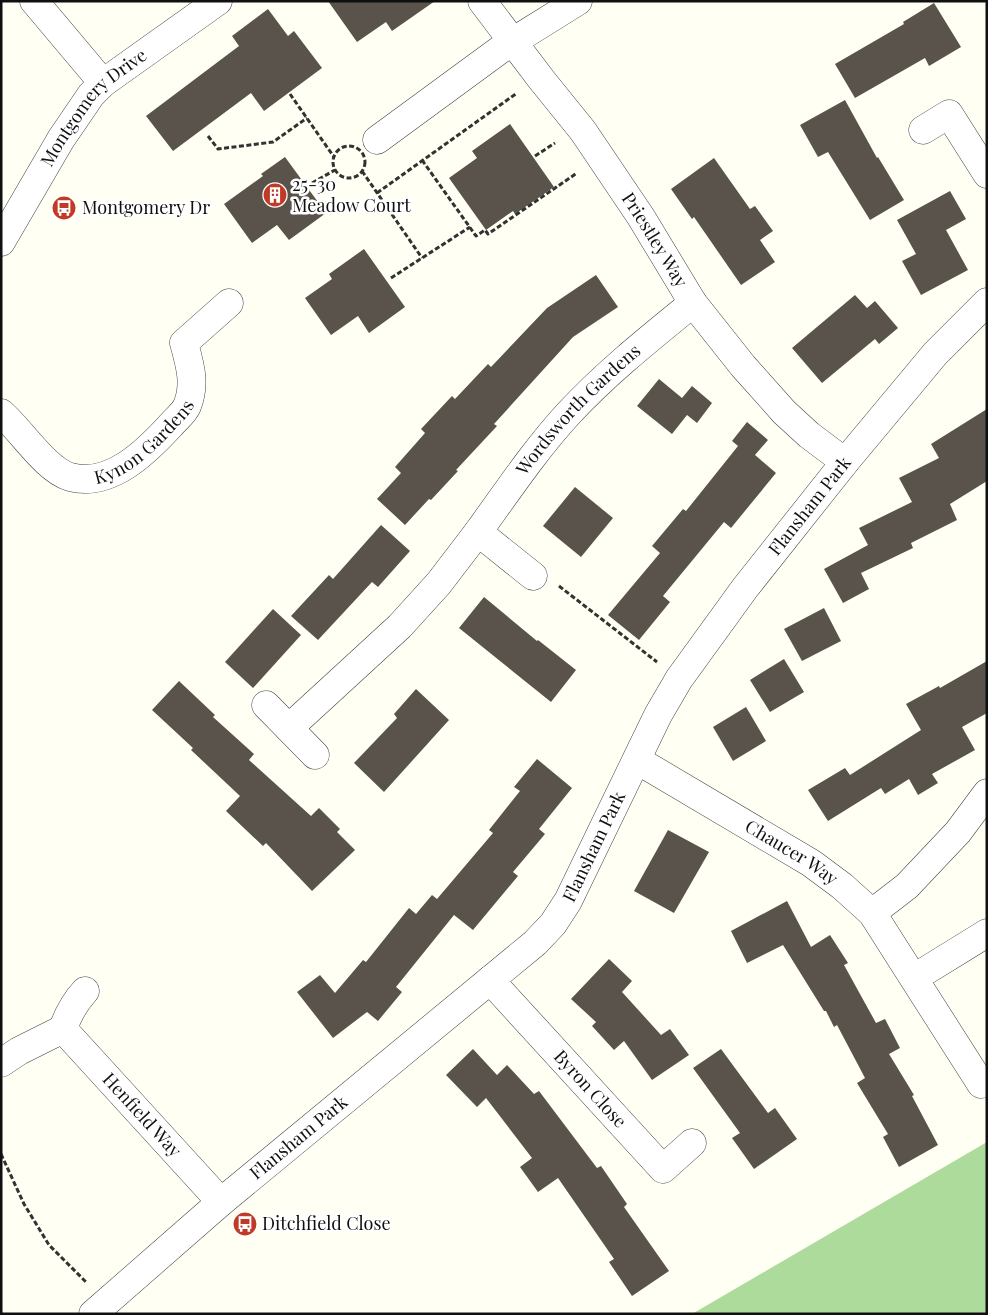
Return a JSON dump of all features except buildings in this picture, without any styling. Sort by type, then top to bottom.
[{"type":"street","points":[[34,1],[102,82]]},
{"type":"street","name":"Montgomery Drive","points":[[2,240],[61,140],[102,82],[218,1]]},
{"type":"street","name":"Priestley Way","points":[[482,1],[583,131],[641,217],[693,303],[743,366],[784,412],[809,435],[845,462]]},
{"type":"street","points":[[376,140],[513,42],[578,1]]},
{"type":"street","points":[[923,130],[949,114],[987,174]]},
{"type":"street","name":"Flansham Park","points":[[105,1310],[221,1202],[535,943],[553,924],[568,901],[658,715],[679,679],[745,588],[845,462],[936,354],[987,302]]},
{"type":"street","name":"Kynon Gardens","points":[[1,413],[12,422],[46,462],[69,476],[90,480],[108,475],[145,452],[187,408],[193,382],[184,343],[229,303]]},
{"type":"street","name":"Wordsworth Gardens","points":[[290,728],[400,626],[439,583],[567,415],[613,369],[693,303]]},
{"type":"street","points":[[478,532],[532,576]]},
{"type":"street","points":[[266,705],[315,755]]},
{"type":"street","name":"Chaucer Way","points":[[637,760],[811,862],[872,913],[981,1084]]},
{"type":"street","points":[[872,913],[907,886],[958,832],[987,793]]},
{"type":"street","points":[[914,978],[987,933]]},
{"type":"street","name":"Byron Close","points":[[490,980],[664,1169],[692,1143]]},
{"type":"street","points":[[1,1063],[19,1051],[63,1029],[68,1013],[85,991]]},
{"type":"street","name":"Henfield Way","points":[[63,1029],[221,1202]]},
{"type":"path","points":[[377,193],[520,92]]},
{"type":"path","points":[[290,94],[334,157]]},
{"type":"path","points":[[208,136],[218,149],[273,142],[307,118]]},
{"type":"path","points":[[535,156],[562,139]]},
{"type":"path","points":[[346,146],[357,148],[364,156],[365,161],[362,171],[354,177],[348,178],[335,170],[333,166],[336,152],[346,146]]},
{"type":"path","points":[[422,160],[476,236],[485,230],[488,234],[582,170]]},
{"type":"path","points":[[312,183],[335,170]]},
{"type":"path","points":[[362,171],[422,258]]},
{"type":"path","points":[[391,278],[470,228]]},
{"type":"path","points":[[532,576],[545,576],[679,679]]},
{"type":"path","points":[[1,1154],[24,1204],[49,1245],[105,1310]]},
{"type":"green space","points":[[987,1142],[987,1314],[692,1314]]},
{"type":"place","name":"25-30 Meadow Court","points":[[275,195]]},
{"type":"place","name":"Montgomery Dr","points":[[64,208]]},
{"type":"place","name":"Ditchfield Close","points":[[245,1224]]}]
